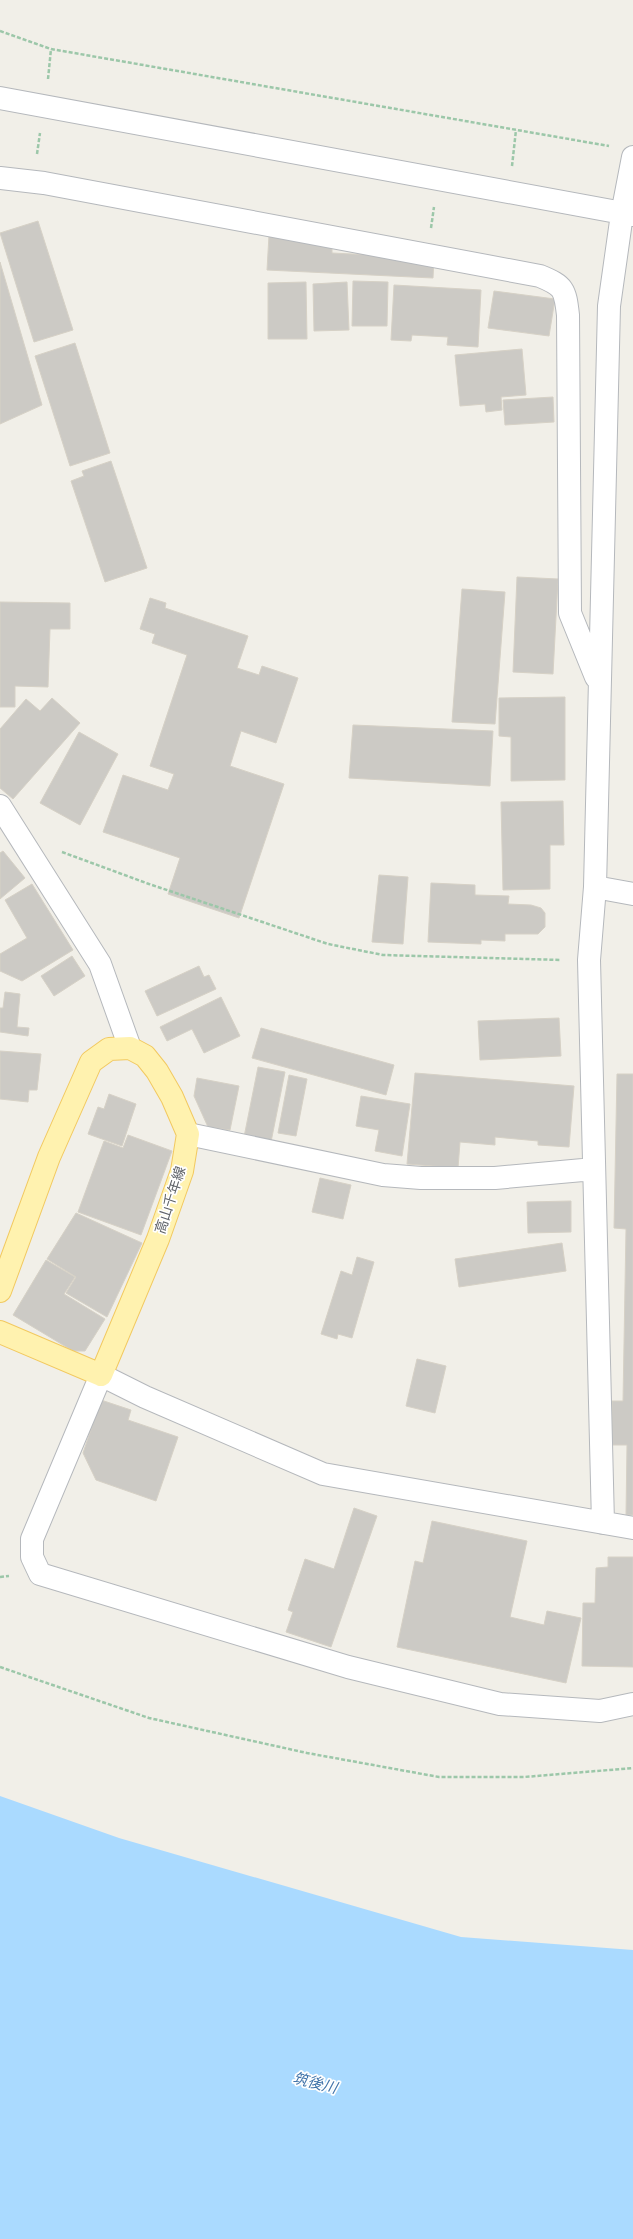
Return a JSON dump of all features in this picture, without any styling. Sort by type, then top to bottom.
[{"type":"main road","points":[[0,1291],[49,1157],[91,1062],[109,1049],[130,1048],[145,1056],[158,1071],[172,1097],[188,1134]]},
{"type":"main road","name":"高山千年線","points":[[101,1375],[158,1239],[182,1171],[188,1134]]},
{"type":"main road","points":[[0,1332],[101,1375]]},
{"type":"street","points":[[0,98],[45,105],[627,214]]},
{"type":"street","points":[[603,1523],[589,960],[594,887],[609,306],[627,214],[628,184],[633,157]]},
{"type":"street","points":[[0,178],[32,181],[540,276],[559,284],[566,297],[568,315],[570,612],[599,686]]},
{"type":"street","points":[[0,806],[100,964],[130,1048]]},
{"type":"street","points":[[594,887],[633,894]]},
{"type":"street","points":[[188,1134],[383,1175],[421,1178],[495,1178],[594,1169]]},
{"type":"street","points":[[633,1528],[323,1474],[144,1397],[101,1375],[32,1539],[32,1557],[40,1574],[348,1667],[500,1704],[600,1711],[633,1704]]},
{"type":"path","points":[[0,31],[51,49],[610,146]]},
{"type":"path","points":[[32,181],[45,105]]},
{"type":"path","points":[[509,192],[516,130]]},
{"type":"path","points":[[427,255],[438,179]]},
{"type":"path","points":[[33,857],[57,850],[149,884],[328,944],[383,955],[589,960]]},
{"type":"path","points":[[0,1666],[149,1718],[307,1753],[439,1776],[524,1777],[633,1768]]},
{"type":"water","name":"筑後川","points":[[0,1796],[119,1838],[461,1937],[633,1950],[633,2239],[0,2239]]},
{"type":"building","points":[[38,221],[73,330],[34,342],[0,233]]},
{"type":"building","points":[[269,235],[332,243],[332,253],[434,258],[433,278],[267,270]]},
{"type":"building","points":[[0,262],[42,405],[0,424]]},
{"type":"building","points":[[353,281],[388,282],[387,326],[352,326]]},
{"type":"building","points":[[306,282],[307,339],[268,339],[268,283]]},
{"type":"building","points":[[347,282],[349,330],[314,331],[313,284]]},
{"type":"building","points":[[394,285],[481,290],[478,347],[447,345],[448,337],[412,335],[411,341],[391,340]]},
{"type":"building","points":[[494,291],[555,299],[549,336],[488,328]]},
{"type":"building","points":[[75,343],[110,453],[70,466],[35,356]]},
{"type":"building","points":[[522,349],[526,395],[501,397],[502,410],[486,412],[485,404],[460,406],[455,355]]},
{"type":"building","points":[[553,397],[554,422],[505,425],[503,400]]},
{"type":"building","points":[[111,461],[147,568],[105,582],[71,481],[84,476],[82,471]]},
{"type":"building","points":[[517,577],[558,579],[553,674],[513,672]]},
{"type":"building","points":[[462,589],[505,592],[495,724],[452,722]]},
{"type":"building","points":[[150,598],[166,603],[165,608],[248,636],[237,668],[259,675],[262,666],[298,678],[276,743],[241,731],[230,766],[284,784],[239,918],[168,894],[180,858],[103,832],[123,775],[168,790],[174,774],[150,766],[187,655],[152,643],[155,634],[140,629]]},
{"type":"building","points":[[0,602],[70,603],[70,629],[50,629],[48,687],[15,686],[15,707],[0,707]]},
{"type":"building","points":[[565,697],[565,780],[511,781],[511,737],[499,736],[499,698]]},
{"type":"building","points":[[52,698],[80,723],[13,799],[0,788],[0,729],[26,699],[40,711]]},
{"type":"building","points":[[353,725],[493,731],[490,786],[349,778]]},
{"type":"building","points":[[79,732],[118,754],[80,825],[40,803]]},
{"type":"building","points":[[563,801],[564,845],[550,845],[550,889],[503,890],[501,802]]},
{"type":"building","points":[[3,851],[25,878],[0,899],[0,853]]},
{"type":"building","points":[[379,875],[408,877],[403,944],[372,942]]},
{"type":"building","points":[[431,883],[475,885],[475,895],[509,896],[508,904],[531,905],[541,908],[545,913],[545,927],[538,934],[505,934],[505,941],[481,940],[481,944],[428,942]]},
{"type":"building","points":[[32,884],[73,950],[22,981],[0,971],[0,954],[27,938],[5,900]]},
{"type":"building","points":[[72,956],[85,976],[54,996],[41,976]]},
{"type":"building","points":[[199,966],[204,977],[209,975],[216,989],[157,1016],[145,991]]},
{"type":"building","points":[[5,992],[20,994],[17,1027],[29,1028],[28,1036],[0,1032],[0,1008],[3,1008]]},
{"type":"building","points":[[221,997],[240,1036],[204,1053],[192,1029],[167,1041],[160,1027]]},
{"type":"building","points":[[559,1018],[561,1056],[480,1060],[478,1021]]},
{"type":"building","points":[[261,1028],[394,1065],[386,1095],[252,1058]]},
{"type":"building","points":[[0,1051],[41,1054],[37,1090],[29,1090],[28,1102],[0,1099]]},
{"type":"building","points":[[258,1067],[285,1072],[271,1142],[244,1137]]},
{"type":"building","points":[[415,1073],[574,1086],[569,1147],[538,1145],[538,1141],[495,1137],[495,1145],[460,1142],[458,1168],[407,1164]]},
{"type":"building","points":[[617,1074],[633,1074],[633,1515],[626,1515],[627,1445],[612,1445],[612,1401],[623,1401],[626,1229],[614,1228]]},
{"type":"building","points":[[289,1075],[307,1079],[296,1136],[278,1133]]},
{"type":"building","points":[[197,1078],[239,1086],[230,1130],[208,1127],[194,1096]]},
{"type":"building","points":[[109,1094],[136,1104],[122,1146],[88,1134],[98,1107],[104,1109]]},
{"type":"building","points":[[361,1096],[410,1104],[402,1156],[375,1151],[379,1130],[356,1126]]},
{"type":"building","points":[[128,1135],[172,1151],[141,1235],[78,1212],[104,1141],[123,1148]]},
{"type":"building","points":[[320,1178],[351,1185],[343,1219],[312,1212]]},
{"type":"building","points":[[571,1201],[571,1232],[528,1233],[527,1202]]},
{"type":"building","points":[[76,1213],[142,1243],[107,1317],[66,1293],[76,1277],[47,1259]]},
{"type":"building","points":[[562,1243],[566,1271],[459,1287],[455,1259]]},
{"type":"building","points":[[357,1257],[374,1262],[352,1338],[338,1334],[337,1339],[321,1334],[341,1271],[352,1275]]},
{"type":"building","points":[[46,1260],[75,1277],[64,1294],[105,1319],[85,1351],[73,1351],[13,1315]]},
{"type":"building","points":[[417,1359],[446,1366],[435,1413],[406,1406]]},
{"type":"building","points":[[101,1400],[131,1410],[128,1420],[178,1437],[156,1501],[96,1480],[83,1453]]},
{"type":"building","points":[[354,1508],[377,1516],[331,1647],[286,1632],[293,1612],[288,1610],[305,1559],[334,1569]]},
{"type":"building","points":[[432,1521],[527,1541],[510,1617],[544,1625],[547,1611],[581,1618],[566,1683],[397,1647],[415,1561],[423,1563]]},
{"type":"building","points":[[608,1557],[633,1557],[633,1667],[582,1666],[583,1603],[595,1603],[596,1568],[608,1567]]}]
